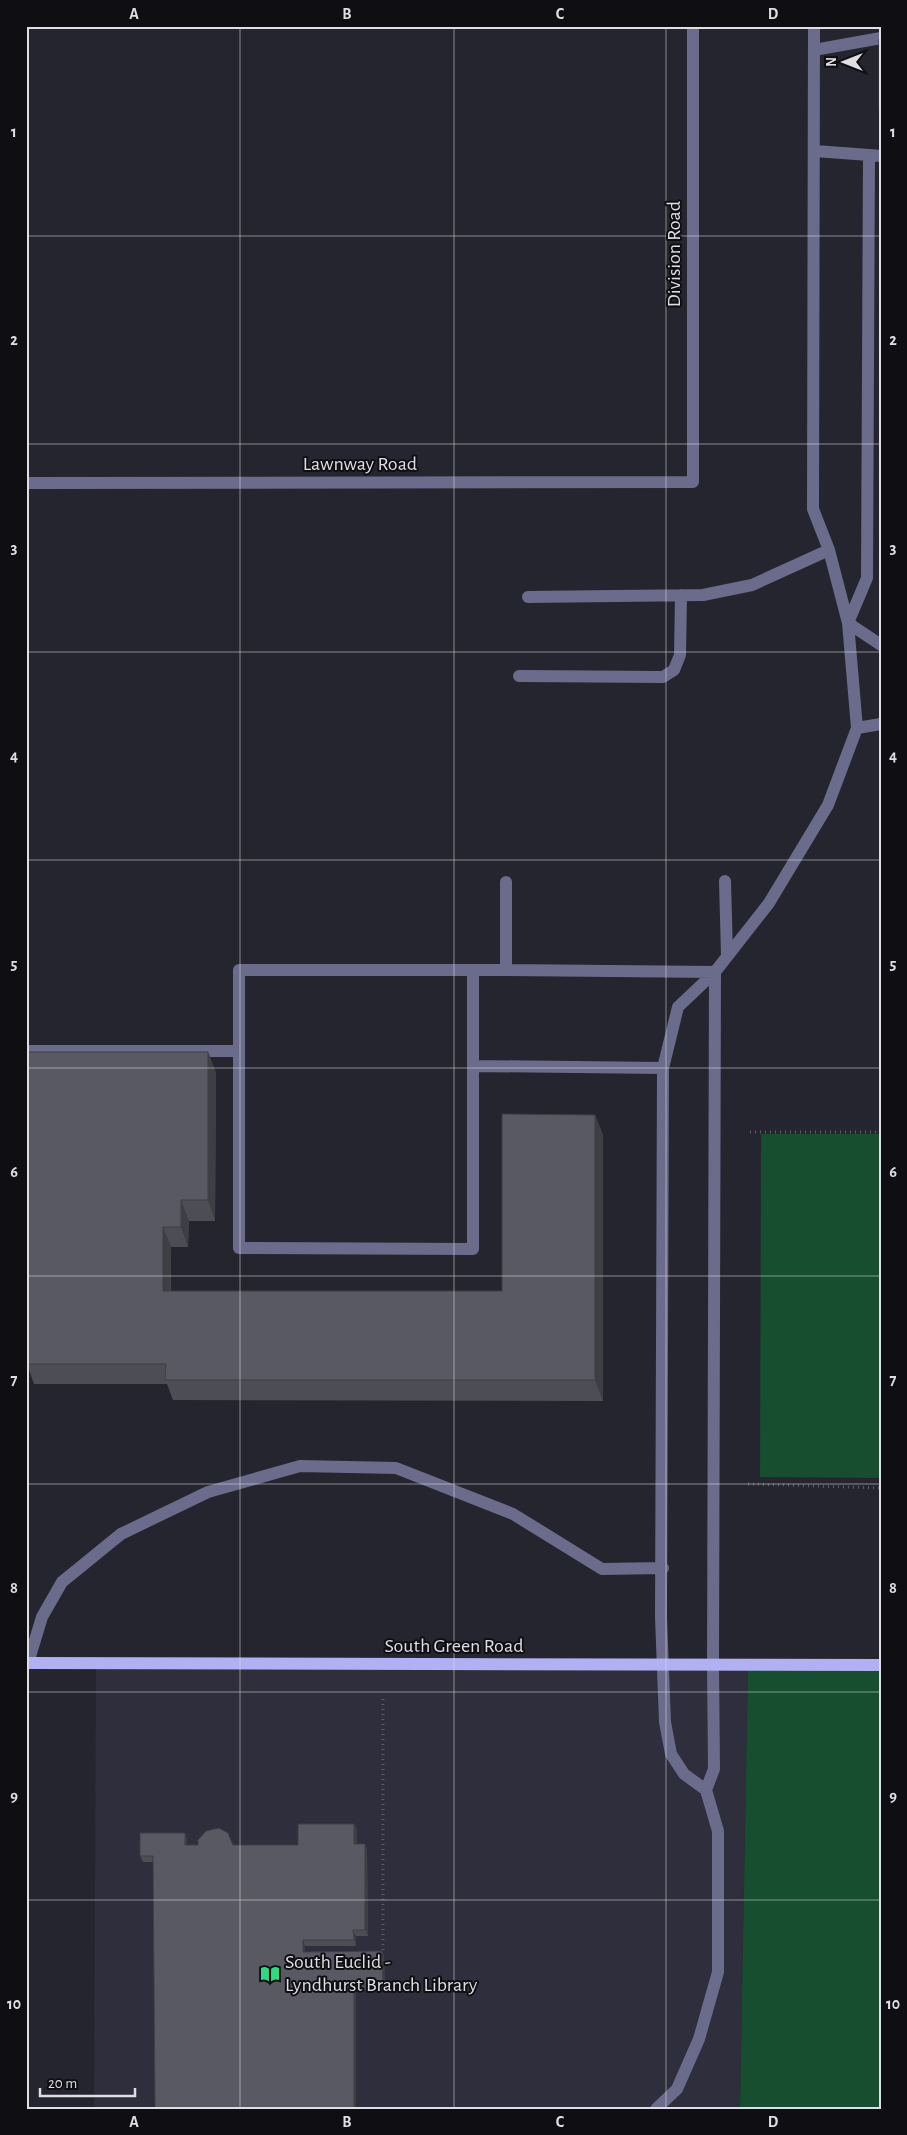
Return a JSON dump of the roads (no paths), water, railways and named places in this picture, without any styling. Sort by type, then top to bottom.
[{"type":"main road","name":"South Green Road","points":[[27,1663],[881,1665]]},
{"type":"street","name":"Division Road","points":[[693,26],[693,482]]},
{"type":"street","points":[[706,1790],[684,1774],[672,1754],[665,1722],[661,1616],[663,1068],[678,1007],[715,972],[727,954],[769,903],[828,805],[857,728],[848,623],[829,550],[814,509],[814,26]]},
{"type":"street","points":[[814,50],[881,38]]},
{"type":"street","points":[[815,151],[875,156],[867,578],[848,623]]},
{"type":"street","name":"Lawnway Road","points":[[26,483],[693,482]]},
{"type":"street","points":[[528,597],[703,595],[752,585],[829,550]]},
{"type":"street","points":[[519,676],[662,677],[674,670],[680,655],[681,595]]},
{"type":"street","points":[[848,623],[881,645]]},
{"type":"street","points":[[857,728],[881,724]]},
{"type":"street","points":[[725,881],[727,954]]},
{"type":"street","points":[[506,882],[506,970]]},
{"type":"street","points":[[473,970],[473,1249],[239,1248],[239,970],[473,970],[506,970],[715,972]]},
{"type":"street","points":[[656,2109],[677,2089],[699,2039],[718,1972],[718,1831],[706,1790],[714,1769],[712,1665],[715,972]]},
{"type":"street","points":[[26,1051],[239,1051]]},
{"type":"street","points":[[474,1066],[663,1068]]},
{"type":"street","points":[[27,1663],[42,1616],[62,1582],[121,1534],[208,1492],[300,1466],[396,1468],[513,1514],[602,1569],[662,1568]]},
{"type":"place","name":"South Euclid - Lyndhurst Branch Library","points":[[270,1974]]}]
